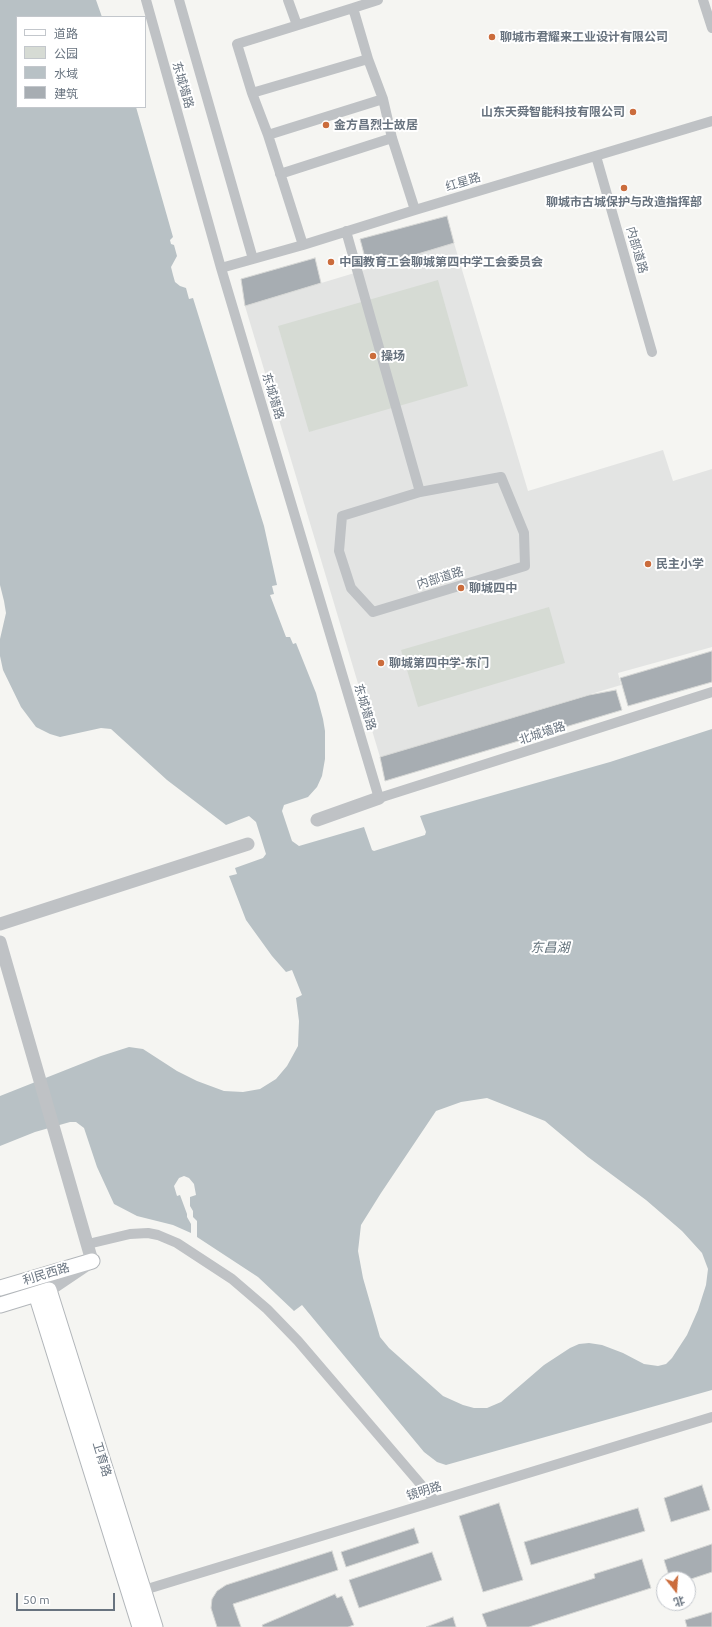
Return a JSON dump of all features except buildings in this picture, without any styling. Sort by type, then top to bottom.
[{"type":"main road","name":"利民西路","points":[[0,1288],[92,1261]]},
{"type":"main road","name":"利民西路","points":[[0,1305],[43,1292]]},
{"type":"main road","name":"卫育路","points":[[43,1292],[144,1590],[155,1627]]},
{"type":"main road","name":"卫育路","points":[[43,1292],[140,1627]]},
{"type":"street","name":"东城墙路","points":[[146,0],[221,268],[379,798]]},
{"type":"street","name":"东城墙路","points":[[179,0],[254,259]]},
{"type":"street","points":[[288,0],[297,25]]},
{"type":"street","points":[[303,245],[237,44],[378,0]]},
{"type":"street","points":[[703,0],[712,28]]},
{"type":"street","points":[[353,8],[368,59],[383,99],[392,138],[415,210]]},
{"type":"street","points":[[252,93],[368,59]]},
{"type":"street","points":[[268,135],[383,99]]},
{"type":"street","name":"红星路","points":[[221,268],[303,245],[712,121]]},
{"type":"street","points":[[280,174],[392,138]]},
{"type":"street","name":"内部道路","points":[[596,156],[652,352]]},
{"type":"street","points":[[346,231],[420,492]]},
{"type":"street","name":"内部道路","points":[[501,477],[524,532],[525,566],[373,612],[351,588],[339,551],[342,516],[420,492],[501,477]]},
{"type":"street","name":"北城墙路","points":[[379,798],[712,692]]},
{"type":"street","points":[[317,820],[379,798]]},
{"type":"street","points":[[0,924],[248,844]]},
{"type":"street","points":[[0,942],[58,1149],[92,1261],[43,1292]]},
{"type":"street","points":[[88,1244],[130,1234],[148,1233],[158,1235],[177,1243],[232,1279],[267,1309],[298,1341],[435,1502]]},
{"type":"street","name":"镜明路","points":[[144,1590],[712,1417]]},
{"type":"shaded area","name":"聊城四中","points":[[454,243],[528,491],[663,450],[673,481],[712,469],[712,647],[618,673],[621,685],[380,757],[245,306]]},
{"type":"green space","name":"操场","points":[[438,280],[468,386],[309,432],[278,326]]},
{"type":"green space","points":[[549,607],[565,663],[418,707],[401,650]]},
{"type":"water","name":"东昌湖","points":[[0,0],[96,0],[102,16],[16,16],[16,108],[136,108],[173,237],[170,240],[171,244],[174,245],[177,256],[171,267],[175,282],[186,288],[189,299],[193,298],[264,526],[277,585],[272,586],[274,594],[270,595],[286,637],[290,637],[293,644],[296,643],[316,693],[323,719],[325,731],[325,759],[322,776],[317,787],[308,797],[284,805],[282,811],[292,841],[299,846],[364,827],[372,850],[374,851],[425,835],[426,832],[420,816],[610,762],[712,729],[712,1390],[446,1465],[437,1462],[424,1452],[302,1305],[294,1311],[258,1277],[197,1237],[197,1221],[193,1217],[193,1211],[190,1206],[190,1197],[196,1195],[194,1184],[189,1178],[184,1176],[179,1178],[174,1186],[177,1196],[180,1195],[187,1217],[191,1224],[191,1233],[173,1225],[137,1216],[114,1204],[97,1167],[84,1128],[76,1122],[70,1122],[35,1132],[0,1146],[0,1096],[101,1056],[129,1047],[143,1049],[177,1071],[197,1081],[224,1091],[243,1092],[260,1089],[276,1079],[287,1066],[298,1046],[299,1021],[296,998],[302,995],[292,970],[286,972],[272,956],[246,920],[229,876],[237,874],[235,868],[263,858],[266,854],[256,822],[249,816],[226,825],[167,780],[111,729],[101,728],[60,737],[36,727],[21,707],[3,670],[0,656],[0,639],[6,613],[0,585]],"holes":[[[487,1098],[545,1121],[588,1157],[646,1200],[682,1231],[702,1253],[708,1269],[706,1285],[698,1310],[687,1335],[672,1358],[666,1364],[658,1366],[644,1364],[623,1353],[602,1345],[589,1343],[579,1344],[570,1348],[544,1365],[501,1402],[487,1408],[474,1408],[443,1396],[389,1348],[380,1337],[363,1278],[358,1251],[361,1225],[436,1111],[461,1102]]]},
{"type":"place","name":"聊城市君耀来工业设计有限公司","points":[[492,37]]},
{"type":"place","name":"山东天舜智能科技有限公司","points":[[633,112]]},
{"type":"place","name":"金方昌烈士故居","points":[[326,125]]},
{"type":"place","name":"聊城市古城保护与改造指挥部","points":[[624,188]]},
{"type":"place","name":"中国教育工会聊城第四中学工会委员会","points":[[331,262]]},
{"type":"place","name":"操场","points":[[373,356]]},
{"type":"place","name":"民主小学","points":[[648,564]]},
{"type":"place","name":"聊城四中","points":[[461,588]]},
{"type":"place","name":"聊城第四中学-东门","points":[[381,663]]}]
